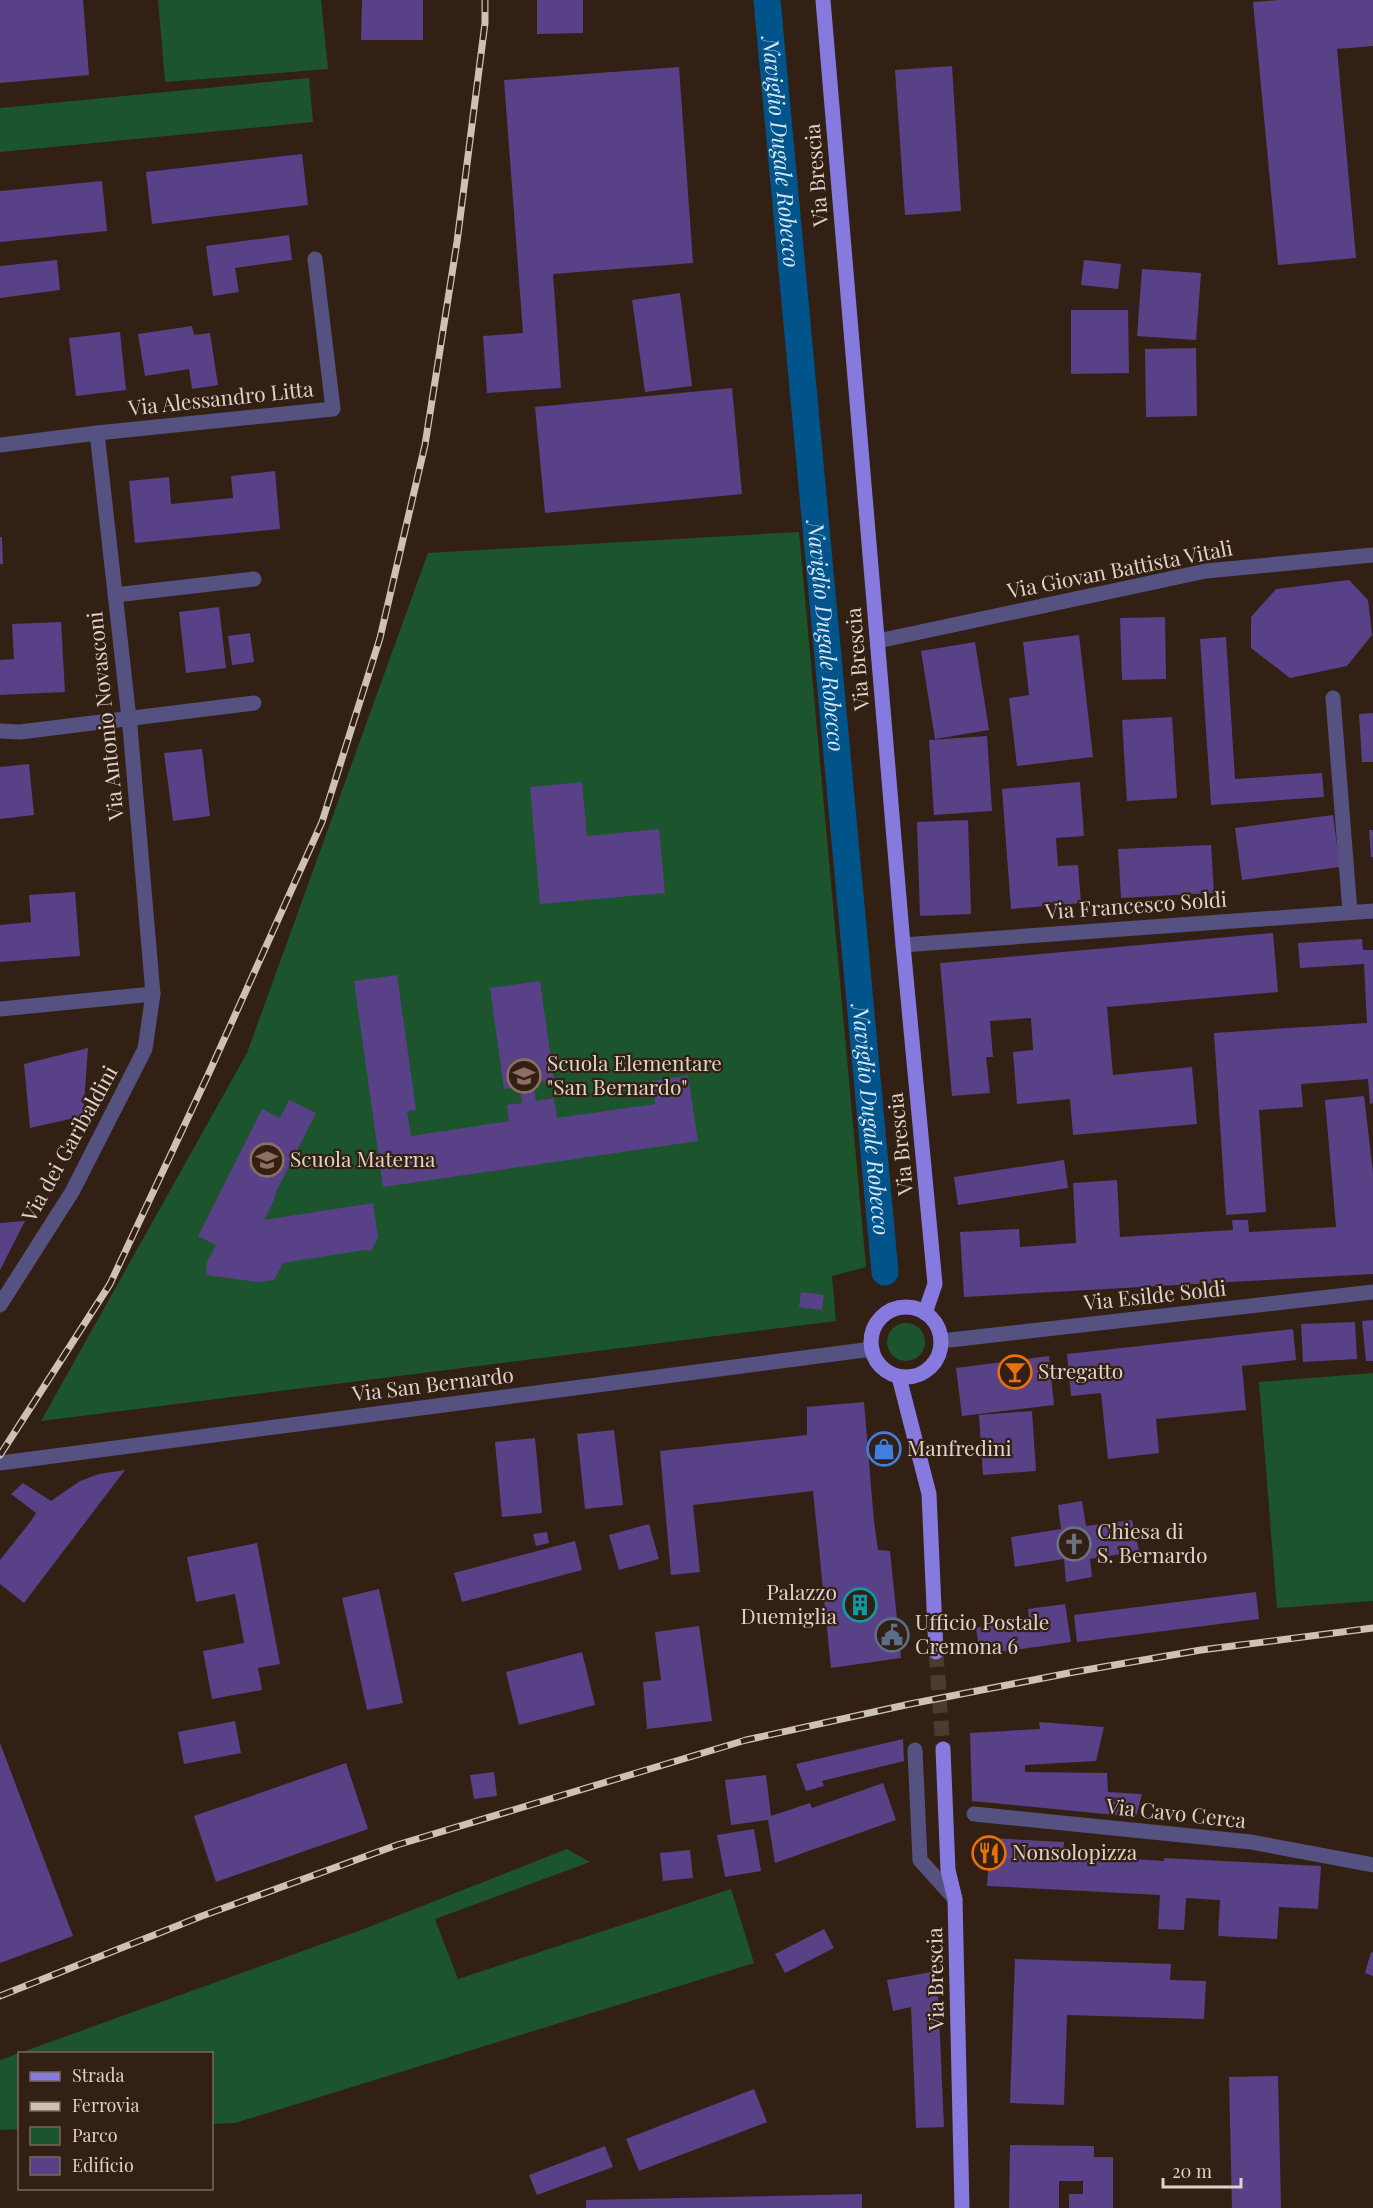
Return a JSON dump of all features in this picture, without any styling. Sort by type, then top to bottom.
[{"type":"main road","name":"Via Brescia","points":[[824,0],[903,945],[935,1284],[925,1313]]},
{"type":"main road","points":[[903,1307],[914,1308],[925,1313],[933,1320],[942,1341],[935,1362],[927,1370],[919,1375],[899,1377],[881,1367],[875,1359],[871,1337],[882,1317],[903,1307]]},
{"type":"main road","points":[[899,1377],[929,1494],[936,1652]]},
{"type":"main road","name":"Via Brescia","points":[[943,1749],[948,1870],[955,1899],[962,2208]]},
{"type":"street","name":"Via Alessandro Litta","points":[[0,446],[97,433],[333,409],[315,259]]},
{"type":"street","name":"Via Antonio Novasconi","points":[[97,433],[128,717],[153,994]]},
{"type":"street","name":"Via Giovan Battista Vitali","points":[[878,641],[1206,571],[1373,555]]},
{"type":"street","points":[[115,595],[254,579]]},
{"type":"street","points":[[1333,698],[1350,912]]},
{"type":"street","points":[[0,731],[20,732],[254,703]]},
{"type":"street","name":"Via Francesco Soldi","points":[[903,945],[1373,911]]},
{"type":"street","points":[[0,1009],[153,994]]},
{"type":"street","name":"Via dei Garibaldini","points":[[0,1305],[72,1192],[145,1049],[153,994]]},
{"type":"street","name":"Via Esilde Soldi","points":[[942,1341],[1373,1292]]},
{"type":"street","name":"Via San Bernardo","points":[[0,1463],[872,1349]]},
{"type":"street","points":[[915,1750],[920,1860],[955,1899]]},
{"type":"street","name":"Via Cavo Cerca","points":[[974,1814],[1251,1842],[1373,1865]]},
{"type":"green space","points":[[158,0],[321,0],[328,69],[165,82]]},
{"type":"green space","points":[[309,78],[313,122],[0,152],[0,108]]},
{"type":"green space","points":[[799,532],[866,1267],[832,1276],[836,1321],[41,1421],[247,1053],[428,553]]},
{"type":"green space","points":[[906,1323],[913,1324],[919,1329],[924,1335],[924,1349],[919,1355],[913,1360],[906,1361],[899,1360],[893,1355],[888,1349],[887,1342],[888,1335],[893,1329],[899,1324]]},
{"type":"green space","points":[[1373,1373],[1373,1601],[1277,1608],[1259,1382]]},
{"type":"green space","points":[[567,1849],[590,1862],[435,1919],[458,1979],[731,1889],[754,1963],[235,2123],[213,2124],[213,2052],[22,2052],[361,1930]]},
{"type":"green space","points":[[18,2054],[18,2129],[0,2130],[0,2060]]},
{"type":"building","points":[[0,0],[83,0],[89,75],[0,83]]},
{"type":"building","points":[[362,0],[423,0],[423,40],[361,40]]},
{"type":"building","points":[[537,0],[583,0],[583,33],[537,34]]},
{"type":"building","points":[[1373,0],[1373,46],[1337,49],[1356,258],[1278,265],[1253,2]]},
{"type":"building","points":[[952,66],[961,211],[905,215],[895,70]]},
{"type":"building","points":[[679,67],[693,263],[553,274],[561,388],[487,393],[483,336],[523,333],[504,80]]},
{"type":"building","points":[[302,154],[308,205],[152,224],[146,172]]},
{"type":"building","points":[[102,181],[107,231],[0,242],[0,191]]},
{"type":"building","points":[[289,235],[292,260],[235,268],[239,292],[213,296],[206,246]]},
{"type":"building","points":[[57,260],[60,290],[0,298],[0,266]]},
{"type":"building","points":[[1084,260],[1121,264],[1118,289],[1081,285]]},
{"type":"building","points":[[1142,269],[1201,273],[1196,340],[1137,336]]},
{"type":"building","points":[[680,293],[692,386],[645,392],[632,300]]},
{"type":"building","points":[[1071,310],[1128,310],[1129,373],[1071,374]]},
{"type":"building","points":[[192,326],[194,335],[210,333],[218,385],[192,389],[189,369],[145,376],[138,334]]},
{"type":"building","points":[[120,332],[126,390],[76,396],[69,338]]},
{"type":"building","points":[[1196,348],[1197,416],[1146,417],[1145,349]]},
{"type":"building","points":[[732,388],[742,494],[545,513],[535,407]]},
{"type":"building","points":[[275,471],[280,529],[135,543],[129,481],[169,477],[171,504],[233,498],[231,476]]},
{"type":"building","points":[[0,537],[2,537],[3,564],[0,564]]},
{"type":"building","points":[[1349,580],[1368,600],[1372,635],[1347,666],[1290,678],[1251,648],[1251,617],[1276,589]]},
{"type":"building","points":[[219,607],[226,668],[186,673],[179,612]]},
{"type":"building","points":[[1165,617],[1166,679],[1122,680],[1120,618]]},
{"type":"building","points":[[61,622],[65,692],[0,695],[0,660],[14,659],[12,624]]},
{"type":"building","points":[[250,633],[254,662],[232,665],[228,636]]},
{"type":"building","points":[[1079,635],[1093,757],[1017,766],[1009,698],[1029,695],[1023,642]]},
{"type":"building","points":[[1226,637],[1235,779],[1322,773],[1324,797],[1211,805],[1200,639]]},
{"type":"building","points":[[975,642],[989,730],[935,739],[921,651]]},
{"type":"building","points":[[1373,713],[1373,762],[1362,762],[1359,714]]},
{"type":"building","points":[[1172,717],[1177,798],[1127,801],[1122,720]]},
{"type":"building","points":[[987,736],[992,811],[934,815],[929,740]]},
{"type":"building","points":[[202,749],[210,816],[173,821],[164,753]]},
{"type":"building","points":[[29,764],[34,815],[0,819],[0,767]]},
{"type":"building","points":[[582,782],[587,836],[659,829],[665,893],[540,904],[530,787]]},
{"type":"building","points":[[1080,782],[1084,836],[1056,838],[1058,866],[1078,865],[1081,903],[1011,909],[1002,789]]},
{"type":"building","points":[[1333,815],[1340,867],[1242,880],[1235,828]]},
{"type":"building","points":[[968,820],[971,914],[920,916],[917,822]]},
{"type":"building","points":[[1369,830],[1373,830],[1373,857],[1371,857]]},
{"type":"building","points":[[1211,845],[1214,893],[1121,898],[1118,849]]},
{"type":"building","points":[[75,892],[80,956],[0,962],[0,925],[31,922],[29,895]]},
{"type":"building","points":[[1273,933],[1278,992],[1107,1007],[1113,1075],[1192,1067],[1197,1124],[1073,1135],[1070,1099],[1017,1104],[1013,1052],[1033,1050],[1031,1018],[990,1021],[993,1057],[986,1057],[990,1093],[952,1096],[940,963]]},
{"type":"building","points":[[1362,939],[1363,950],[1373,950],[1373,1103],[1370,1104],[1368,1079],[1301,1084],[1303,1107],[1259,1110],[1266,1212],[1226,1215],[1214,1033],[1367,1023],[1364,964],[1300,968],[1298,943]]},
{"type":"building","name":"Scuola Elementare \"San Bernardo\"","points":[[397,975],[416,1110],[407,1111],[411,1136],[509,1121],[507,1105],[522,1103],[520,1087],[504,1089],[490,988],[540,981],[554,1080],[533,1083],[536,1101],[554,1098],[557,1118],[655,1104],[652,1081],[688,1075],[698,1141],[383,1187],[354,981]]},
{"type":"building","points":[[88,1048],[83,1116],[30,1128],[24,1064]]},
{"type":"building","points":[[1364,1096],[1373,1173],[1373,1274],[964,1297],[960,1232],[1019,1229],[1020,1247],[1076,1243],[1073,1183],[1117,1180],[1120,1237],[1233,1230],[1232,1220],[1248,1220],[1249,1232],[1336,1227],[1325,1100]]},
{"type":"building","name":"Scuola Materna","points":[[289,1100],[316,1113],[264,1220],[373,1203],[378,1237],[371,1251],[364,1250],[283,1263],[274,1280],[258,1282],[206,1275],[207,1262],[216,1245],[198,1236],[262,1109],[280,1118]]},
{"type":"building","points":[[1064,1160],[1068,1188],[958,1205],[954,1177]]},
{"type":"building","points":[[25,1221],[0,1270],[0,1223]]},
{"type":"building","points":[[801,1292],[824,1295],[822,1310],[799,1307]]},
{"type":"building","points":[[1373,1320],[1373,1361],[1366,1361],[1362,1321]]},
{"type":"building","points":[[1355,1322],[1357,1359],[1303,1362],[1301,1324]]},
{"type":"building","points":[[1293,1329],[1296,1360],[1242,1366],[1246,1410],[1156,1419],[1159,1453],[1108,1459],[1101,1393],[1071,1396],[1067,1354]]},
{"type":"building","points":[[1049,1356],[1054,1405],[962,1416],[956,1368]]},
{"type":"building","points":[[864,1402],[878,1550],[890,1551],[901,1658],[831,1668],[813,1491],[693,1505],[700,1572],[671,1575],[660,1451],[807,1435],[807,1407]]},
{"type":"building","points":[[1032,1411],[1036,1471],[983,1475],[979,1415]]},
{"type":"building","points":[[614,1430],[623,1505],[585,1509],[577,1434]]},
{"type":"building","points":[[535,1438],[542,1513],[502,1517],[495,1442]]},
{"type":"building","points":[[125,1470],[24,1603],[0,1584],[0,1560],[36,1513],[11,1494],[23,1483],[51,1501],[80,1481],[99,1474]]},
{"type":"building","name":"Chiesa di S. Bernardo","points":[[1082,1501],[1086,1526],[1132,1520],[1139,1551],[1090,1559],[1092,1577],[1066,1582],[1064,1559],[1015,1567],[1011,1537],[1061,1529],[1058,1505]]},
{"type":"building","points":[[649,1524],[659,1559],[619,1570],[609,1535]]},
{"type":"building","points":[[547,1532],[549,1543],[536,1546],[533,1534]]},
{"type":"building","points":[[575,1541],[582,1570],[462,1602],[454,1573]]},
{"type":"building","points":[[257,1543],[280,1664],[258,1668],[262,1690],[212,1699],[203,1651],[244,1643],[235,1594],[196,1602],[187,1557]]},
{"type":"building","points":[[379,1589],[403,1703],[367,1710],[342,1598]]},
{"type":"building","points":[[1256,1592],[1259,1619],[1077,1642],[1074,1615]]},
{"type":"building","points":[[1065,1604],[1071,1642],[980,1655],[976,1628],[1029,1620],[1028,1609]]},
{"type":"building","points":[[699,1626],[712,1721],[647,1729],[643,1682],[661,1680],[655,1632]]},
{"type":"building","points":[[582,1652],[595,1705],[519,1725],[506,1672]]},
{"type":"building","points":[[235,1721],[241,1753],[184,1764],[178,1732]]},
{"type":"building","points":[[1039,1722],[1104,1727],[1096,1761],[1025,1765],[1025,1772],[1107,1773],[1108,1792],[1142,1794],[1136,1817],[972,1801],[970,1733],[1040,1729]]},
{"type":"building","points":[[903,1739],[904,1761],[822,1781],[824,1786],[806,1791],[796,1764]]},
{"type":"building","points":[[0,1743],[73,1936],[0,1963]]},
{"type":"building","points":[[346,1763],[368,1829],[216,1882],[194,1816]]},
{"type":"building","points":[[494,1772],[497,1796],[474,1799],[470,1775]]},
{"type":"building","points":[[766,1775],[771,1816],[810,1803],[812,1808],[883,1783],[896,1820],[775,1863],[768,1820],[731,1825],[725,1780]]},
{"type":"building","points":[[754,1829],[761,1871],[725,1877],[717,1835]]},
{"type":"building","points":[[990,1838],[1064,1842],[1063,1858],[1100,1859],[1100,1857],[1164,1861],[1164,1858],[1321,1866],[1318,1909],[1279,1907],[1277,1939],[1218,1936],[1220,1900],[1186,1898],[1184,1930],[1158,1929],[1160,1895],[987,1886]]},
{"type":"building","points":[[690,1850],[693,1878],[663,1881],[660,1853]]},
{"type":"building","points":[[824,1929],[834,1948],[785,1973],[775,1954]]},
{"type":"building","points":[[1371,1952],[1373,1953],[1373,1976],[1365,1973]]},
{"type":"building","points":[[1015,1959],[1171,1964],[1170,1980],[1206,1981],[1204,2019],[1067,2015],[1064,2105],[1010,2103]]},
{"type":"building","points":[[937,1971],[944,2127],[916,2128],[911,2007],[893,2011],[887,1980]]},
{"type":"building","points":[[1278,2076],[1281,2208],[1232,2208],[1229,2077]]},
{"type":"building","points":[[754,2089],[767,2122],[639,2171],[626,2139]]},
{"type":"building","points":[[1010,2145],[1094,2146],[1094,2157],[1113,2157],[1113,2208],[1069,2208],[1069,2194],[1083,2194],[1083,2181],[1059,2181],[1059,2208],[1009,2208]]},
{"type":"building","points":[[605,2146],[613,2167],[537,2195],[529,2175]]},
{"type":"building","points":[[862,2194],[862,2208],[586,2208],[586,2200]]},
{"type":"waterway","name":"Naviglio Dugale Robecco","points":[[767,0],[885,1272]]},
{"type":"tunnel","points":[[936,1652],[943,1749]]},
{"type":"railway","points":[[0,1455],[110,1284],[208,1075],[322,822],[380,638],[425,445],[457,242],[485,23],[485,0]]},
{"type":"railway","points":[[0,1996],[202,1916],[397,1845],[746,1740],[910,1704],[1074,1672],[1201,1650],[1373,1628]]},
{"type":"place","name":"Scuola Elementare \"San Bernardo\"","points":[[524,1076]]},
{"type":"place","name":"Scuola Materna","points":[[267,1160]]},
{"type":"place","name":"Stregatto","points":[[1015,1372]]},
{"type":"place","name":"Manfredini","points":[[884,1449]]},
{"type":"place","name":"Chiesa di S. Bernardo","points":[[1074,1544]]},
{"type":"place","name":"Palazzo Duemiglia","points":[[860,1605]]},
{"type":"place","name":"Ufficio Postale Cremona 6","points":[[892,1635]]},
{"type":"place","name":"Nonsolopizza","points":[[989,1853]]}]
